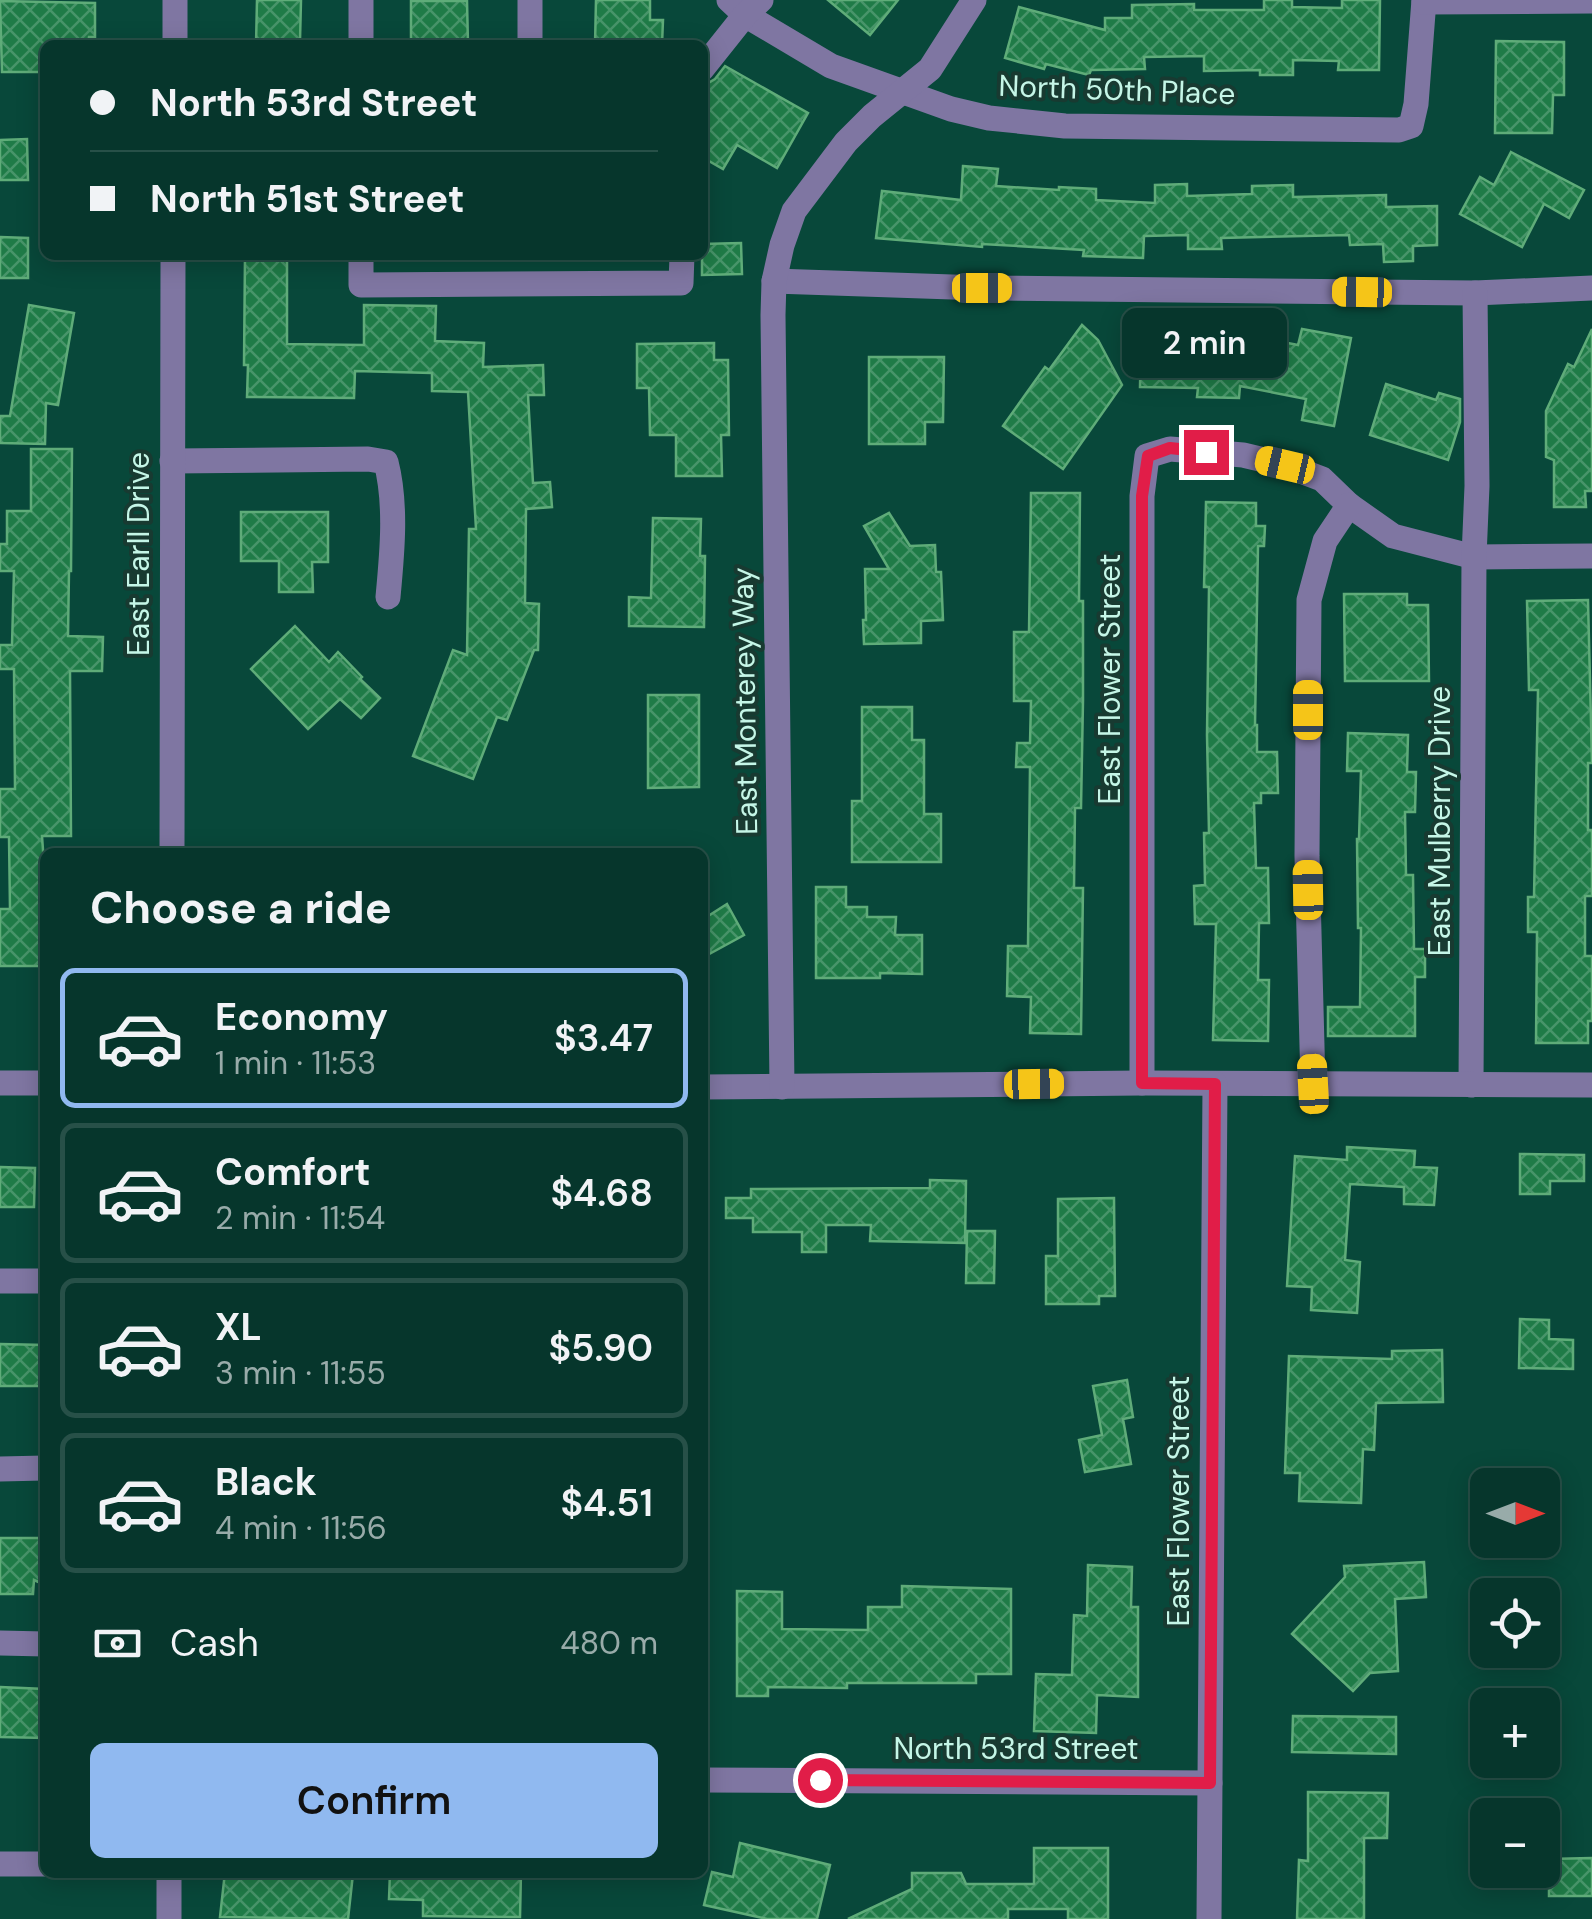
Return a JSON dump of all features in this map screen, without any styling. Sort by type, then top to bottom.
[{"type":"street","points":[[175,0],[175,40]]},
{"type":"street","points":[[361,0],[361,40]]},
{"type":"street","points":[[530,0],[530,40]]},
{"type":"street","points":[[974,0],[930,69],[846,142],[794,211],[774,281],[982,288],[1476,292],[1592,288]]},
{"type":"street","points":[[1424,1],[1592,1]]},
{"type":"street","name":"North 50th Place","points":[[745,5],[831,66],[974,115],[1065,126],[1399,130],[1410,126],[1416,104],[1424,1]]},
{"type":"street","points":[[708,61],[745,5]]},
{"type":"street","name":"East Earll Drive","points":[[172,848],[174,260]]},
{"type":"street","points":[[361,260],[361,285],[681,283],[682,260]]},
{"type":"street","name":"East Monterey Way","points":[[774,281],[782,1087]]},
{"type":"street","name":"East Mulberry Drive","points":[[1472,1085],[1476,292]]},
{"type":"street","name":"East Flower Street","points":[[1142,1083],[1142,496],[1148,456],[1170,448],[1243,455],[1322,479],[1349,505]]},
{"type":"street","points":[[172,461],[368,458],[386,462],[392,554],[388,597]]},
{"type":"street","points":[[1313,1084],[1307,856],[1309,600],[1325,541],[1349,505],[1393,536],[1474,556],[1592,556]]},
{"type":"street","points":[[0,1083],[40,1083]]},
{"type":"street","name":"East Flower Street","points":[[1209,1919],[1215,1084]]},
{"type":"street","points":[[708,1086],[1592,1085]]},
{"type":"street","points":[[0,1280],[40,1281]]},
{"type":"street","points":[[0,1468],[40,1468]]},
{"type":"street","points":[[0,1644],[40,1644]]},
{"type":"street","name":"North 53rd Street","points":[[708,1780],[1210,1783]]},
{"type":"street","points":[[0,1864],[40,1864]]},
{"type":"street","points":[[169,1878],[169,1919]]},
{"type":"building","points":[[257,0],[301,0],[300,40],[256,40]]},
{"type":"building","points":[[596,0],[650,0],[650,20],[663,20],[662,40],[595,40]]},
{"type":"building","points":[[828,0],[898,0],[870,35]]},
{"type":"building","points":[[1264,0],[1292,0],[1292,7],[1342,8],[1342,0],[1380,0],[1379,70],[1338,70],[1339,61],[1293,60],[1293,75],[1260,75],[1260,70],[1204,71],[1204,56],[1144,57],[1145,69],[1091,70],[1089,75],[1046,64],[1044,69],[1005,58],[1019,7],[1105,30],[1105,18],[1132,18],[1132,5],[1194,4],[1194,10],[1264,10]]},
{"type":"building","points":[[0,1],[95,3],[95,37],[40,40],[40,72],[2,72]]},
{"type":"building","points":[[411,1],[467,1],[468,40],[411,40]]},
{"type":"building","points":[[1496,41],[1564,42],[1564,95],[1553,95],[1552,133],[1495,133]]},
{"type":"building","points":[[725,66],[808,113],[777,168],[737,145],[723,169],[708,160],[708,83]]},
{"type":"building","points":[[27,139],[28,180],[0,180],[0,140]]},
{"type":"building","points":[[1511,152],[1584,190],[1569,218],[1544,204],[1522,247],[1460,214],[1480,177],[1494,185]]},
{"type":"building","points":[[963,166],[998,169],[996,186],[1096,189],[1096,200],[1155,203],[1155,185],[1187,184],[1187,196],[1252,194],[1252,186],[1293,185],[1293,197],[1386,195],[1386,207],[1437,206],[1437,245],[1413,246],[1413,261],[1384,262],[1383,244],[1350,245],[1349,235],[1221,238],[1222,249],[1188,249],[1188,235],[1144,236],[1143,258],[1083,256],[1084,250],[876,238],[882,191],[961,200]]},
{"type":"building","points":[[0,237],[28,238],[28,278],[0,278]]},
{"type":"building","points":[[741,243],[742,274],[702,275],[702,260],[708,260],[708,244]]},
{"type":"building","points":[[245,260],[287,260],[287,344],[364,345],[364,305],[436,306],[435,341],[484,343],[483,367],[543,365],[544,395],[528,395],[533,483],[550,482],[552,507],[526,509],[525,603],[539,604],[538,650],[534,650],[507,720],[497,717],[473,779],[413,756],[453,650],[467,655],[469,529],[476,529],[468,392],[432,391],[432,373],[355,371],[354,398],[247,397],[248,365],[244,365]]},
{"type":"building","points":[[29,305],[74,313],[58,405],[46,403],[45,444],[0,443],[0,416],[10,416]]},
{"type":"building","points":[[1179,318],[1241,320],[1241,334],[1298,345],[1302,329],[1351,338],[1334,426],[1302,420],[1306,399],[1240,386],[1239,398],[1197,397],[1198,388],[1140,387],[1141,334],[1179,334]]},
{"type":"building","points":[[1082,325],[1098,340],[1122,385],[1063,469],[1003,426],[1045,367],[1049,370]]},
{"type":"building","points":[[1592,329],[1592,491],[1585,491],[1586,507],[1554,507],[1554,460],[1546,457],[1546,411],[1568,364],[1574,367]]},
{"type":"building","points":[[714,343],[714,360],[728,360],[729,435],[721,435],[722,476],[676,476],[676,435],[650,435],[649,388],[637,388],[637,344]]},
{"type":"building","points":[[869,357],[944,357],[943,422],[925,422],[925,444],[869,444]]},
{"type":"building","points":[[1386,384],[1436,400],[1439,393],[1460,399],[1460,422],[1448,460],[1370,435]]},
{"type":"building","points":[[31,449],[72,449],[68,636],[103,637],[102,671],[70,671],[71,836],[42,836],[40,966],[0,966],[0,909],[10,909],[9,837],[0,837],[0,789],[15,789],[14,669],[0,669],[0,645],[12,645],[14,571],[0,571],[0,544],[7,544],[7,511],[31,511]]},
{"type":"building","points":[[1031,493],[1080,493],[1083,701],[1081,808],[1075,808],[1074,888],[1083,888],[1081,1034],[1030,1033],[1031,997],[1007,996],[1008,946],[1028,946],[1030,767],[1016,767],[1017,743],[1030,743],[1031,701],[1014,701],[1014,632],[1029,632]]},
{"type":"building","points":[[1206,502],[1256,503],[1256,526],[1265,526],[1264,546],[1258,546],[1255,725],[1257,752],[1277,752],[1278,793],[1261,793],[1261,803],[1254,803],[1256,868],[1268,868],[1269,923],[1259,923],[1258,980],[1269,980],[1268,1041],[1213,1040],[1216,924],[1195,924],[1194,886],[1205,885],[1204,833],[1209,833]]},
{"type":"building","points":[[241,512],[328,512],[328,562],[312,562],[313,592],[279,592],[279,561],[241,561]]},
{"type":"building","points":[[889,513],[910,546],[935,545],[936,572],[941,572],[943,620],[921,621],[921,643],[864,644],[865,569],[889,569],[864,526]]},
{"type":"building","points":[[653,518],[701,519],[704,627],[629,626],[629,597],[651,598]]},
{"type":"building","points":[[1344,594],[1407,594],[1407,605],[1428,605],[1429,681],[1345,681]]},
{"type":"building","points":[[1588,600],[1592,763],[1588,763],[1588,830],[1592,830],[1592,896],[1585,896],[1585,956],[1592,956],[1592,1021],[1588,1021],[1588,1043],[1536,1043],[1537,932],[1528,932],[1528,897],[1534,897],[1538,690],[1529,690],[1527,601]]},
{"type":"building","points":[[295,626],[329,662],[338,652],[380,698],[361,718],[340,699],[308,729],[251,669]]},
{"type":"building","points":[[648,695],[699,695],[699,787],[648,788]]},
{"type":"building","points":[[862,707],[912,707],[912,740],[924,740],[924,814],[941,814],[941,862],[852,862],[852,801],[862,801]]},
{"type":"building","points":[[1348,733],[1408,735],[1407,772],[1416,772],[1415,812],[1405,812],[1406,875],[1413,875],[1414,949],[1425,949],[1425,977],[1415,977],[1415,1036],[1328,1036],[1328,1007],[1360,1007],[1357,839],[1361,771],[1347,771]]},
{"type":"building","points":[[816,887],[846,887],[846,907],[867,907],[867,917],[896,917],[895,935],[922,935],[922,974],[816,978]]},
{"type":"building","points":[[727,904],[744,935],[708,955],[708,916]]},
{"type":"building","points":[[1347,1147],[1415,1151],[1414,1167],[1437,1168],[1434,1205],[1404,1204],[1404,1187],[1350,1184],[1345,1260],[1360,1262],[1357,1313],[1311,1310],[1312,1287],[1287,1286],[1295,1156],[1347,1160]]},
{"type":"building","points":[[1520,1154],[1584,1155],[1584,1181],[1550,1181],[1550,1194],[1520,1194]]},
{"type":"building","points":[[0,1167],[35,1168],[34,1207],[0,1207]]},
{"type":"building","points":[[930,1180],[966,1181],[965,1243],[870,1241],[871,1225],[826,1225],[826,1252],[802,1252],[802,1232],[753,1232],[753,1218],[726,1218],[726,1198],[751,1198],[751,1189],[930,1188]]},
{"type":"building","points":[[1114,1198],[1115,1296],[1099,1296],[1099,1304],[1046,1304],[1046,1256],[1058,1256],[1058,1199]]},
{"type":"building","points":[[967,1231],[995,1231],[994,1283],[966,1283]]},
{"type":"building","points":[[1520,1319],[1549,1320],[1549,1339],[1573,1340],[1573,1369],[1519,1368]]},
{"type":"building","points":[[0,1344],[40,1345],[40,1386],[0,1386]]},
{"type":"building","points":[[1442,1350],[1443,1402],[1376,1403],[1374,1450],[1363,1449],[1361,1503],[1299,1501],[1300,1473],[1285,1473],[1289,1356],[1392,1359],[1392,1351]]},
{"type":"building","points":[[1127,1380],[1133,1417],[1123,1419],[1131,1464],[1085,1472],[1079,1440],[1102,1435],[1093,1386]]},
{"type":"building","points":[[0,1538],[40,1538],[40,1583],[34,1580],[33,1594],[0,1594]]},
{"type":"building","points":[[1424,1562],[1426,1597],[1395,1599],[1398,1671],[1370,1673],[1353,1691],[1292,1634],[1345,1577],[1344,1566]]},
{"type":"building","points":[[1088,1565],[1132,1567],[1131,1607],[1138,1607],[1138,1697],[1097,1695],[1096,1733],[1034,1731],[1036,1674],[1072,1675],[1074,1615],[1087,1616]]},
{"type":"building","points":[[902,1586],[1011,1589],[1011,1674],[976,1674],[976,1683],[768,1687],[768,1696],[737,1696],[737,1591],[782,1592],[782,1629],[868,1630],[868,1607],[902,1607]]},
{"type":"building","points":[[0,1687],[40,1689],[40,1738],[0,1737]]},
{"type":"building","points":[[1293,1716],[1396,1717],[1396,1754],[1292,1752]]},
{"type":"building","points":[[1308,1792],[1388,1793],[1387,1838],[1364,1838],[1364,1919],[1297,1919],[1299,1860],[1308,1861]]},
{"type":"building","points":[[740,1843],[830,1865],[817,1919],[767,1919],[704,1905],[712,1872],[733,1877]]},
{"type":"building","points":[[1034,1848],[1108,1848],[1108,1919],[1068,1919],[1068,1909],[1008,1909],[1008,1919],[848,1919],[912,1889],[912,1873],[961,1873],[966,1884],[1034,1884]]},
{"type":"building","points":[[1592,1858],[1592,1896],[1549,1896],[1549,1888],[1560,1888],[1560,1859]]},
{"type":"building","points":[[224,1878],[353,1878],[348,1919],[220,1917]]},
{"type":"building","points":[[390,1878],[521,1878],[520,1917],[423,1916],[423,1900],[389,1899]]},
{"type":"route","points":[[820,1780],[1210,1783],[1215,1084],[1142,1083],[1142,496],[1148,456],[1170,448],[1206,452]]}]
